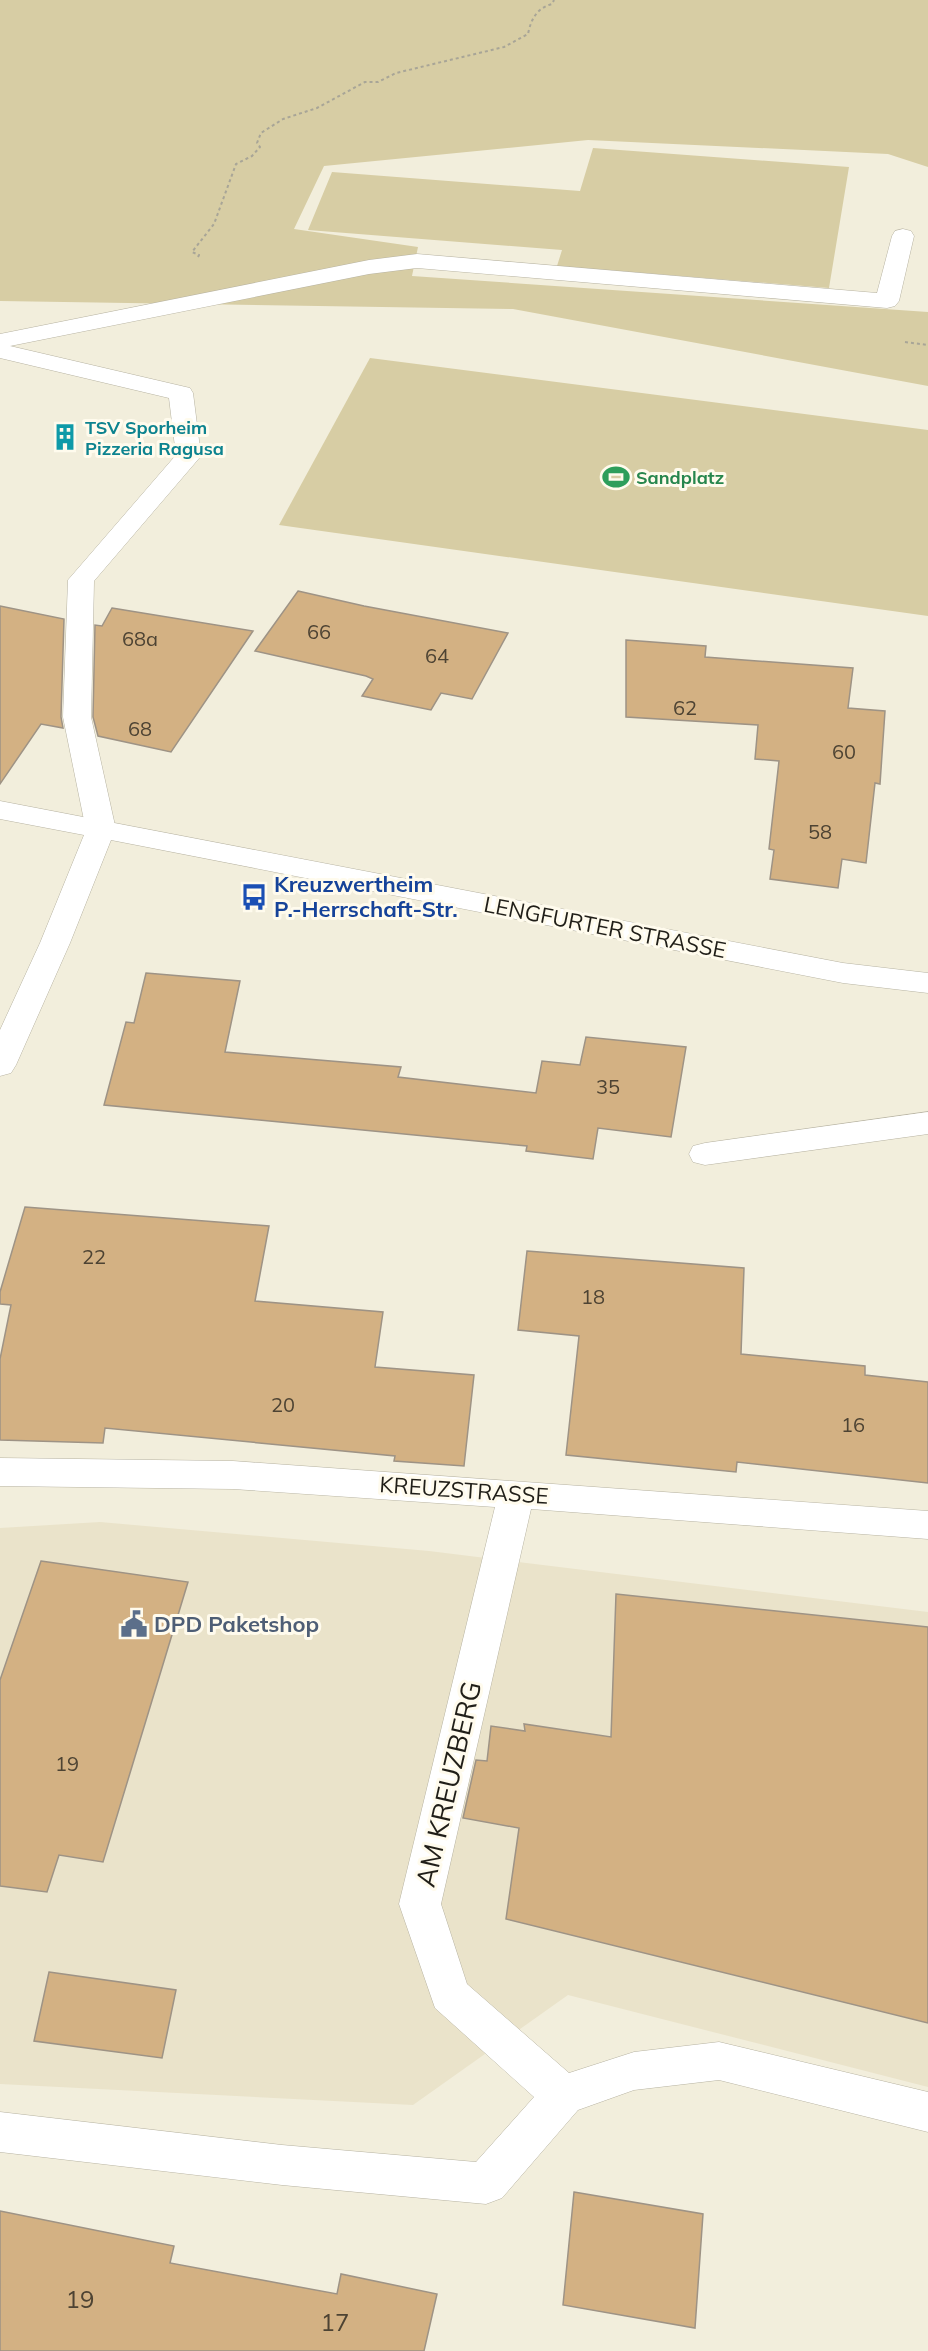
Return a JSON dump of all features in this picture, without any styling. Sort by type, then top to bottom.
[{"type":"street","points":[[0,341],[369,267],[417,261],[887,301],[903,236]]},
{"type":"street","points":[[0,351],[180,393],[189,456],[81,580],[77,717],[101,830],[55,943],[0,1065]]},
{"type":"street","name":"LENGFURTER STRASSE","points":[[0,810],[843,973],[928,982]]},
{"type":"street","points":[[705,1155],[928,1123]]},
{"type":"street","name":"KREUZSTRASSE","points":[[0,1472],[233,1475],[928,1525]]},
{"type":"street","name":"AM KREUZBERG","points":[[516,1494],[420,1904],[450,1995],[563,2095]]},
{"type":"street","points":[[0,2132],[282,2165],[486,2184],[563,2095],[634,2072],[719,2061],[928,2112]]},
{"type":"path","points":[[198,259],[199,255],[192,252],[214,224],[236,164],[252,156],[260,147],[256,143],[261,133],[283,119],[317,108],[365,82],[378,82],[396,73],[504,47],[528,34],[530,20],[541,8],[552,4],[554,0]]},
{"type":"shaded area","points":[[0,0],[928,0],[928,167],[888,154],[588,140],[324,166],[294,229],[418,247],[412,276],[928,312],[928,386],[513,309],[0,301]]},
{"type":"shaded area","points":[[593,148],[849,167],[829,288],[557,266],[562,250],[308,230],[332,172],[580,191]]},
{"type":"shaded area","name":"Sandplatz","points":[[370,358],[928,430],[928,616],[279,525]]},
{"type":"shaded area","points":[[100,1522],[429,1551],[928,1612],[928,2087],[568,1995],[413,2105],[0,2084],[0,1528]]},
{"type":"building","points":[[298,591],[508,633],[472,699],[441,693],[431,710],[362,696],[373,679],[366,676],[255,651]]},
{"type":"building","points":[[0,606],[64,619],[61,717],[63,728],[41,724],[0,784]]},
{"type":"building","points":[[112,608],[253,631],[171,752],[98,736],[93,717],[95,625],[102,626]]},
{"type":"building","points":[[626,640],[706,646],[705,657],[853,668],[848,708],[885,711],[880,784],[875,783],[866,863],[842,859],[838,888],[770,879],[774,850],[769,849],[779,761],[755,759],[758,725],[626,717]]},
{"type":"building","points":[[146,973],[240,981],[225,1052],[401,1067],[398,1077],[536,1093],[542,1061],[580,1065],[586,1037],[686,1047],[671,1137],[598,1128],[593,1159],[526,1151],[527,1146],[104,1105],[126,1022],[134,1023]]},
{"type":"building","points":[[25,1207],[269,1226],[255,1301],[383,1312],[375,1367],[474,1375],[464,1466],[394,1461],[395,1456],[105,1428],[103,1443],[0,1440],[0,1359],[11,1305],[0,1304],[0,1292]]},
{"type":"building","points":[[527,1251],[744,1268],[741,1354],[865,1366],[865,1375],[928,1382],[928,1483],[737,1462],[736,1472],[566,1455],[579,1336],[518,1330]]},
{"type":"building","points":[[41,1561],[188,1582],[103,1862],[59,1855],[47,1892],[0,1886],[0,1680]]},
{"type":"building","points":[[616,1594],[928,1627],[928,2023],[506,1919],[519,1828],[463,1818],[476,1760],[487,1761],[491,1726],[525,1731],[524,1724],[611,1737]]},
{"type":"building","points":[[49,1972],[176,1990],[162,2058],[34,2041]]},
{"type":"building","points":[[574,2192],[703,2214],[695,2328],[563,2305]]},
{"type":"building","points":[[0,2211],[174,2246],[170,2263],[337,2294],[341,2274],[437,2294],[424,2351],[0,2351]]},
{"type":"place","name":"TSV Sporheim Pizzeria Ragusa","points":[[65,437]]},
{"type":"place","name":"Sandplatz","points":[[616,477]]},
{"type":"place","name":"Kreuzwertheim P.-Herrschaft-Str.","points":[[254,897]]},
{"type":"place","name":"DPD Paketshop","points":[[134,1624]]}]
